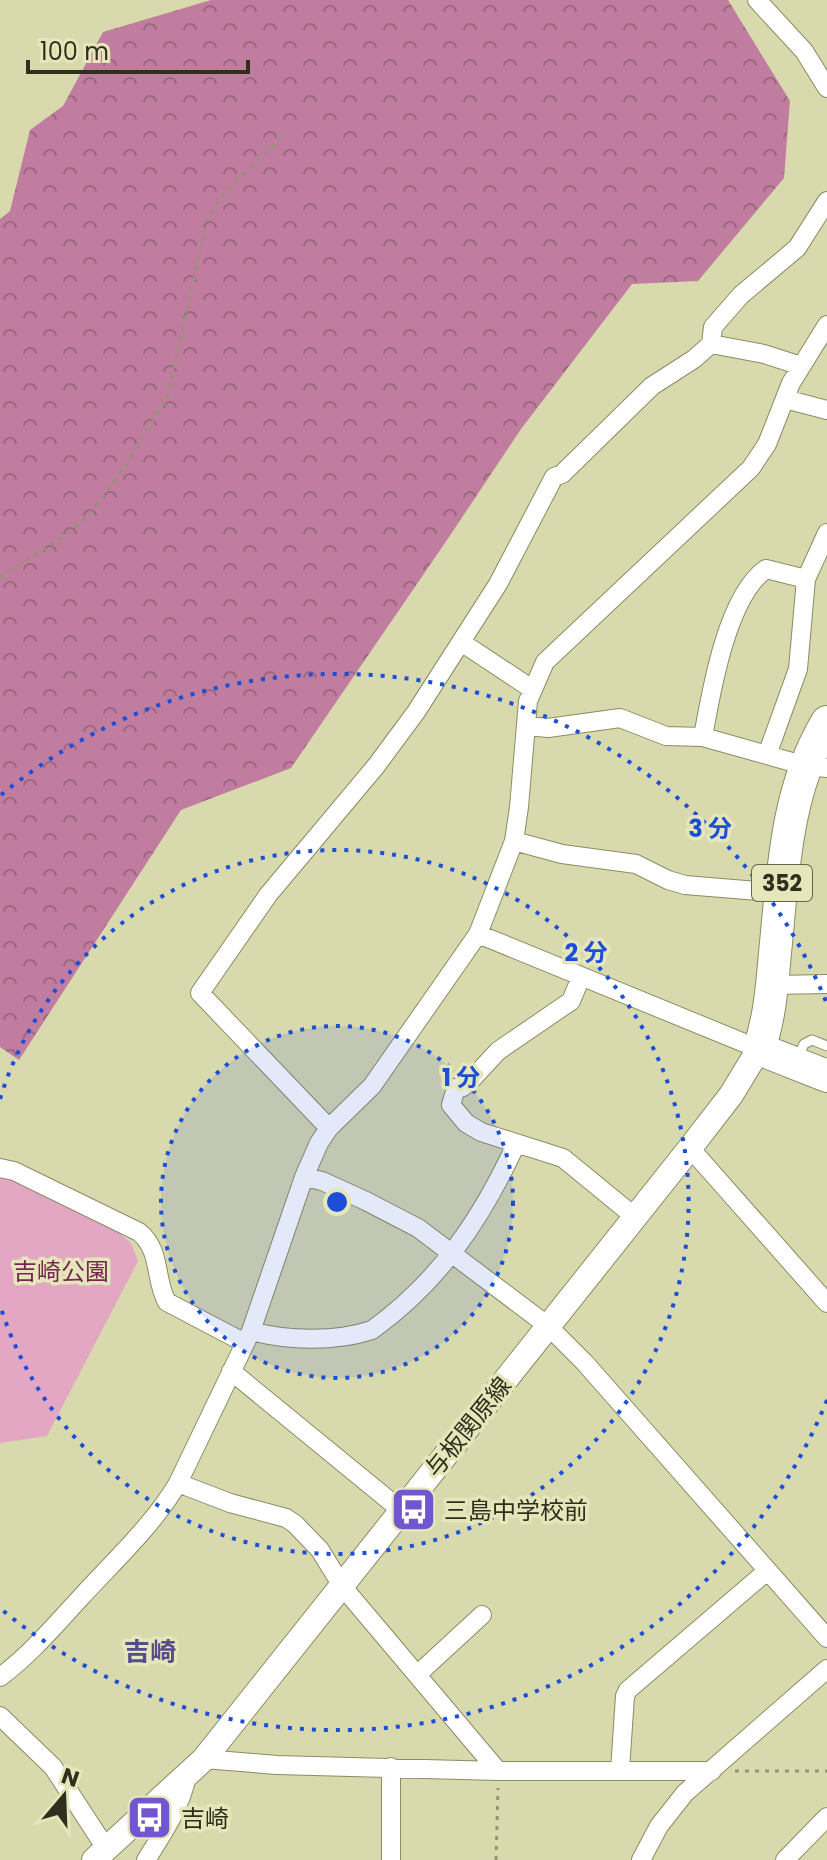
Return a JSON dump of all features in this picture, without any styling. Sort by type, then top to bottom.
[{"type":"highway","name":"352","points":[[759,1049],[767,1026],[773,985],[788,833],[817,767],[827,722]]},
{"type":"highway","points":[[759,1049],[827,1076]]},
{"type":"main road","name":"与板関原線","points":[[100,1855],[196,1767],[690,1148],[731,1095],[759,1049]]},
{"type":"street","points":[[757,0],[804,51],[827,88]]},
{"type":"street","points":[[329,1128],[200,993],[268,895],[376,766],[416,712],[498,584],[554,477],[562,474],[652,386],[711,344],[713,327],[741,295],[797,248],[827,201]]},
{"type":"street","points":[[0,1677],[44,1637],[125,1550],[178,1483],[248,1337],[304,1177],[319,1143],[329,1128],[380,1076],[478,934],[514,841],[532,689],[545,662],[751,468],[767,444],[801,366],[827,325]]},
{"type":"street","points":[[711,344],[764,354],[801,366]]},
{"type":"street","points":[[785,399],[827,410]]},
{"type":"street","points":[[767,755],[798,669],[806,579],[827,533]]},
{"type":"street","points":[[703,737],[728,625],[759,574],[766,569],[806,579]]},
{"type":"street","points":[[461,642],[532,689]]},
{"type":"street","points":[[527,726],[548,728],[620,718],[666,736],[703,737],[817,767]]},
{"type":"street","points":[[514,841],[562,854],[636,864],[685,885],[781,893]]},
{"type":"street","points":[[478,934],[759,1049]]},
{"type":"street","points":[[581,977],[571,1001],[498,1051],[463,1087],[456,1088],[451,1105],[466,1123],[481,1132],[563,1158],[635,1217]]},
{"type":"street","points":[[773,985],[827,984]]},
{"type":"street","points":[[0,1168],[14,1171],[139,1232],[153,1249],[167,1302],[248,1337],[313,1337],[372,1330],[453,1256],[498,1183],[516,1144]]},
{"type":"street","points":[[690,1148],[827,1303]]},
{"type":"street","points":[[304,1177],[322,1181],[418,1228],[548,1326],[585,1363],[827,1638]]},
{"type":"street","points":[[231,1371],[402,1511]]},
{"type":"street","points":[[178,1483],[239,1506],[286,1518],[295,1524],[320,1550],[342,1586],[498,1771]]},
{"type":"street","points":[[620,1770],[628,1690],[767,1571]]},
{"type":"street","points":[[418,1674],[482,1615]]},
{"type":"street","points":[[641,1860],[676,1803],[827,1669]]},
{"type":"street","points":[[0,1716],[53,1767],[100,1855]]},
{"type":"street","points":[[146,1860],[196,1767],[277,1765],[498,1771],[712,1771]]},
{"type":"street","points":[[391,1767],[391,1860]]},
{"type":"street","points":[[785,1860],[827,1817]]},
{"type":"lane","points":[[795,1064],[804,1044],[812,1040],[827,1046]]},
{"type":"path","points":[[0,577],[65,536],[87,517],[126,466],[167,398],[207,221],[220,198],[281,137]]},
{"type":"path","points":[[496,1860],[498,1771]]},
{"type":"path","points":[[712,1771],[827,1771]]},
{"type":"green space","points":[[211,0],[728,0],[790,101],[784,178],[698,281],[632,284],[521,429],[291,768],[181,810],[19,1060],[0,1047],[0,219],[10,211],[30,130],[63,106],[103,32]]},
{"type":"green space","name":"吉崎公園","points":[[0,1176],[13,1178],[112,1227],[131,1243],[138,1261],[47,1436],[0,1443]]},
{"type":"place","name":"三島中学校前","points":[[413,1510]]},
{"type":"place","name":"吉崎","points":[[150,1818]]},
{"type":"district","name":"吉崎","points":[[150,1652]]}]
